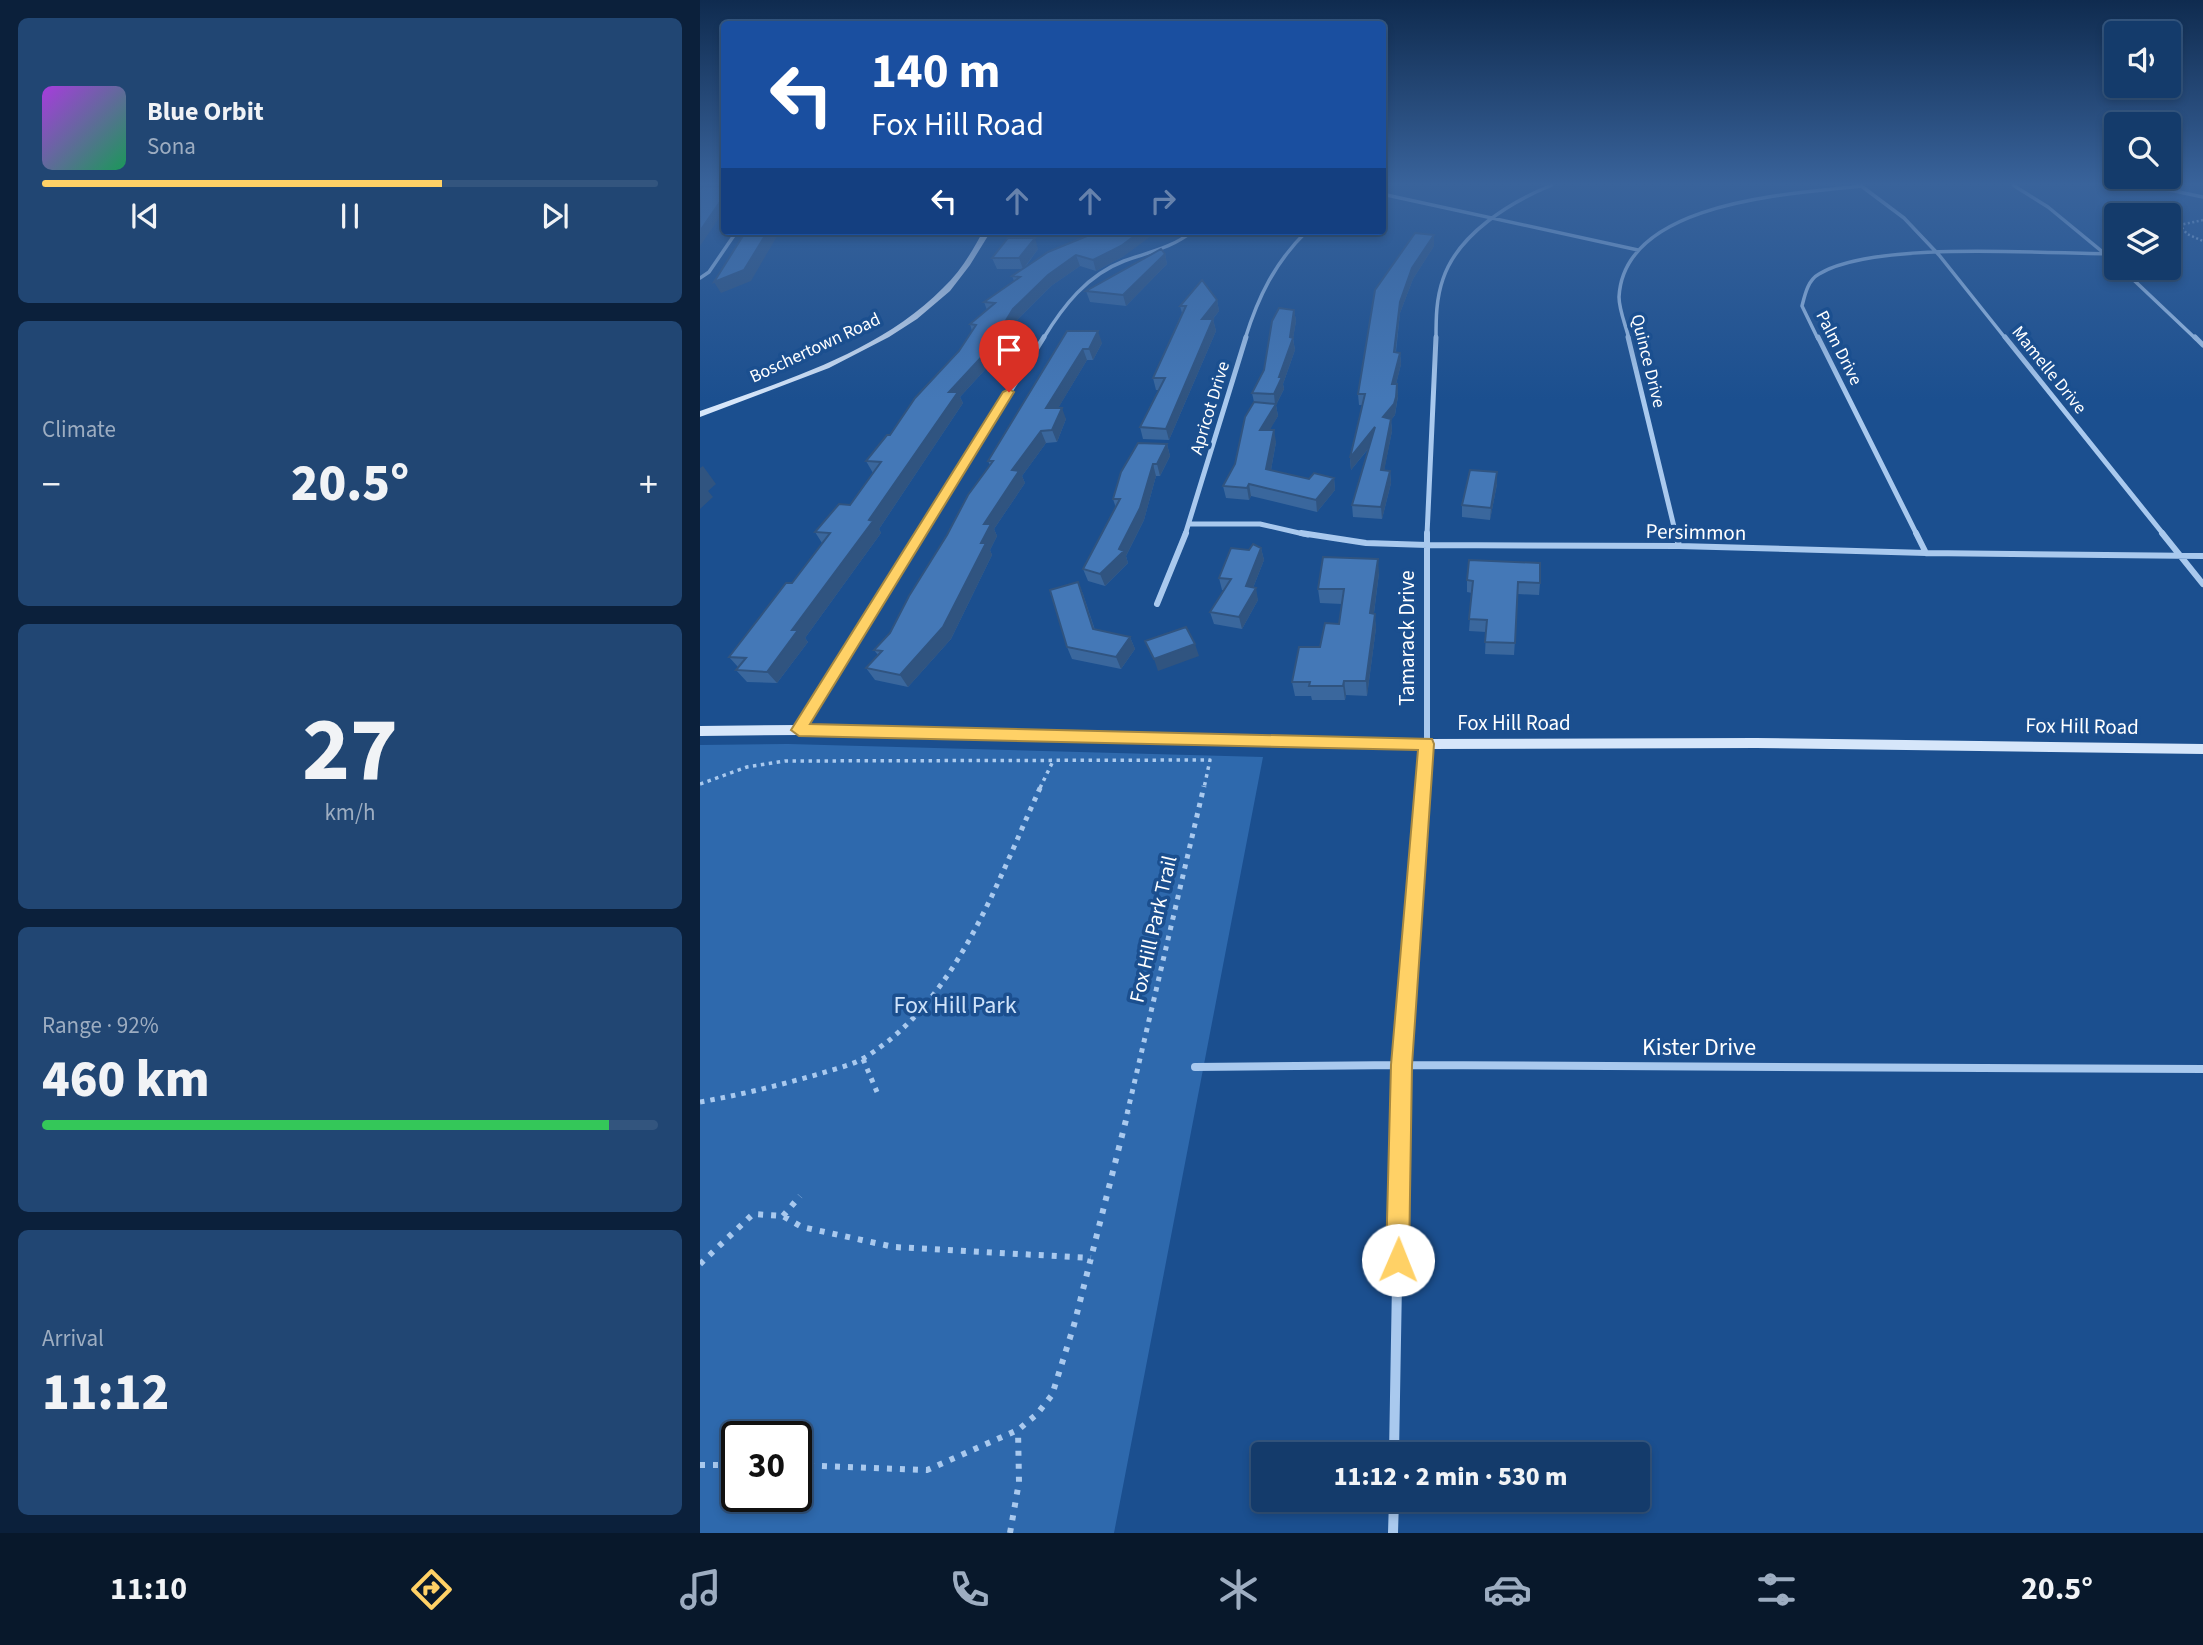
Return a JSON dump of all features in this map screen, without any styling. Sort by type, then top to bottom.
[{"type":"street","points":[[700,278],[709,272],[720,257]]},
{"type":"street","name":"Boschertown Road","points":[[700,414],[832,362],[893,330],[941,295],[971,257]]},
{"type":"street","points":[[799,730],[1054,321],[1093,277],[1115,265],[1140,257]]},
{"type":"street","name":"Apricot Drive","points":[[1157,604],[1190,524],[1258,300],[1284,257]]},
{"type":"street","name":"Tamarack Drive","points":[[1394,1442],[1402,1065],[1427,744],[1427,545],[1437,304],[1445,274],[1456,257]]},
{"type":"street","name":"Quince Drive","points":[[1634,257],[1625,273],[1619,298],[1679,546]]},
{"type":"street","name":"Palm Drive","points":[[1876,257],[1837,265],[1820,272],[1807,288],[1802,306],[1926,554]]},
{"type":"street","name":"Mamelle Drive","points":[[1940,257],[2203,584]]},
{"type":"street","points":[[2134,280],[2203,345]]},
{"type":"street","name":"Persimmon","points":[[1190,524],[1260,524],[1312,536],[1366,543],[1427,545],[1679,546],[1926,554],[2203,556]]},
{"type":"street","name":"Fox Hill Road","points":[[700,731],[799,730],[1427,744],[1756,743],[2203,749]]},
{"type":"street","name":"Kister Drive","points":[[1195,1067],[1402,1065],[2203,1069]]},
{"type":"street","points":[[1393,1533],[1394,1512]]},
{"type":"path","name":"Fox Hill Park Trail","points":[[700,784],[747,767],[785,761],[1210,760],[1139,1068],[1074,1325],[1052,1395],[1037,1414],[1018,1430],[927,1471],[812,1466]]},
{"type":"path","points":[[700,1102],[747,1094],[863,1059],[904,1031],[935,994],[980,916],[1053,761]]},
{"type":"path","points":[[863,1059],[877,1092]]},
{"type":"path","points":[[783,1216],[800,1196]]},
{"type":"path","points":[[700,1264],[753,1214],[783,1216],[802,1227],[894,1247],[1091,1258]]},
{"type":"path","points":[[1010,1533],[1019,1482],[1018,1430]]},
{"type":"path","points":[[700,1465],[721,1465]]},
{"type":"green space","name":"Fox Hill Park","points":[[788,744],[1263,757],[1114,1533],[700,1533],[700,745]]},
{"type":"building","points":[[730,257],[752,257],[744,270],[714,282]]},
{"type":"building","points":[[993,257],[1020,257],[1019,258]]},
{"type":"building","points":[[1041,257],[1074,257],[1048,275],[1013,309],[988,350],[949,392],[958,392],[869,520],[873,521],[792,630],[798,630],[767,672],[736,670],[746,658],[729,657],[786,583],[792,583],[830,533],[815,532],[839,504],[850,505],[881,462],[866,461],[887,435],[890,435],[915,398],[959,351],[976,325],[970,324],[995,303],[984,302],[1020,277],[1012,276]]},
{"type":"building","points":[[1081,257],[1100,257],[1093,260]]},
{"type":"building","points":[[1148,257],[1162,257],[1123,295],[1086,291]]},
{"type":"building","points":[[1398,257],[1420,257],[1412,268],[1400,302],[1394,352],[1400,353],[1392,384],[1397,384],[1396,397],[1394,404],[1383,417],[1391,419],[1381,470],[1390,471],[1381,507],[1352,505],[1375,427],[1350,458],[1365,394],[1358,394],[1375,290]]},
{"type":"building","points":[[1202,280],[1217,300],[1202,319],[1213,319],[1166,429],[1140,427],[1165,378],[1153,378],[1186,306],[1180,306]]},
{"type":"building","points":[[1279,308],[1294,310],[1290,337],[1293,338],[1279,377],[1282,377],[1274,394],[1252,393],[1264,370],[1272,321]]},
{"type":"building","points":[[1067,331],[1098,331],[1089,349],[1083,349],[1046,408],[1062,408],[1052,430],[1041,431],[1012,470],[1019,471],[984,524],[991,524],[981,543],[986,543],[943,627],[900,675],[866,668],[882,651],[874,650],[890,633],[968,495],[993,461],[988,461]]},
{"type":"building","points":[[1254,402],[1276,404],[1260,430],[1274,430],[1266,469],[1309,479],[1314,473],[1334,478],[1316,500],[1249,484],[1247,488],[1223,486],[1235,464],[1245,417]]},
{"type":"building","points":[[1138,443],[1167,444],[1157,464],[1153,464],[1140,508],[1119,549],[1124,551],[1100,574],[1083,569],[1120,499],[1113,499],[1121,472]]},
{"type":"building","points":[[1470,470],[1497,472],[1491,508],[1462,505]]},
{"type":"building","points":[[1253,544],[1261,548],[1246,586],[1256,588],[1239,617],[1210,612],[1231,579],[1219,578],[1231,548],[1249,550]]},
{"type":"building","points":[[1323,557],[1378,559],[1370,613],[1375,614],[1366,681],[1344,681],[1343,686],[1309,686],[1310,682],[1292,682],[1299,647],[1320,647],[1325,623],[1339,624],[1344,589],[1318,589]]},
{"type":"building","points":[[1469,560],[1540,563],[1540,583],[1518,582],[1515,643],[1485,642],[1487,620],[1469,619],[1473,581],[1467,580]]},
{"type":"building","points":[[1078,582],[1093,629],[1130,637],[1116,657],[1067,647],[1050,590]]},
{"type":"building","points":[[1186,627],[1195,644],[1154,659],[1145,641]]},
{"type":"route","points":[[1009,392],[799,730],[1427,744],[1402,1065],[1398,1260]]}]
